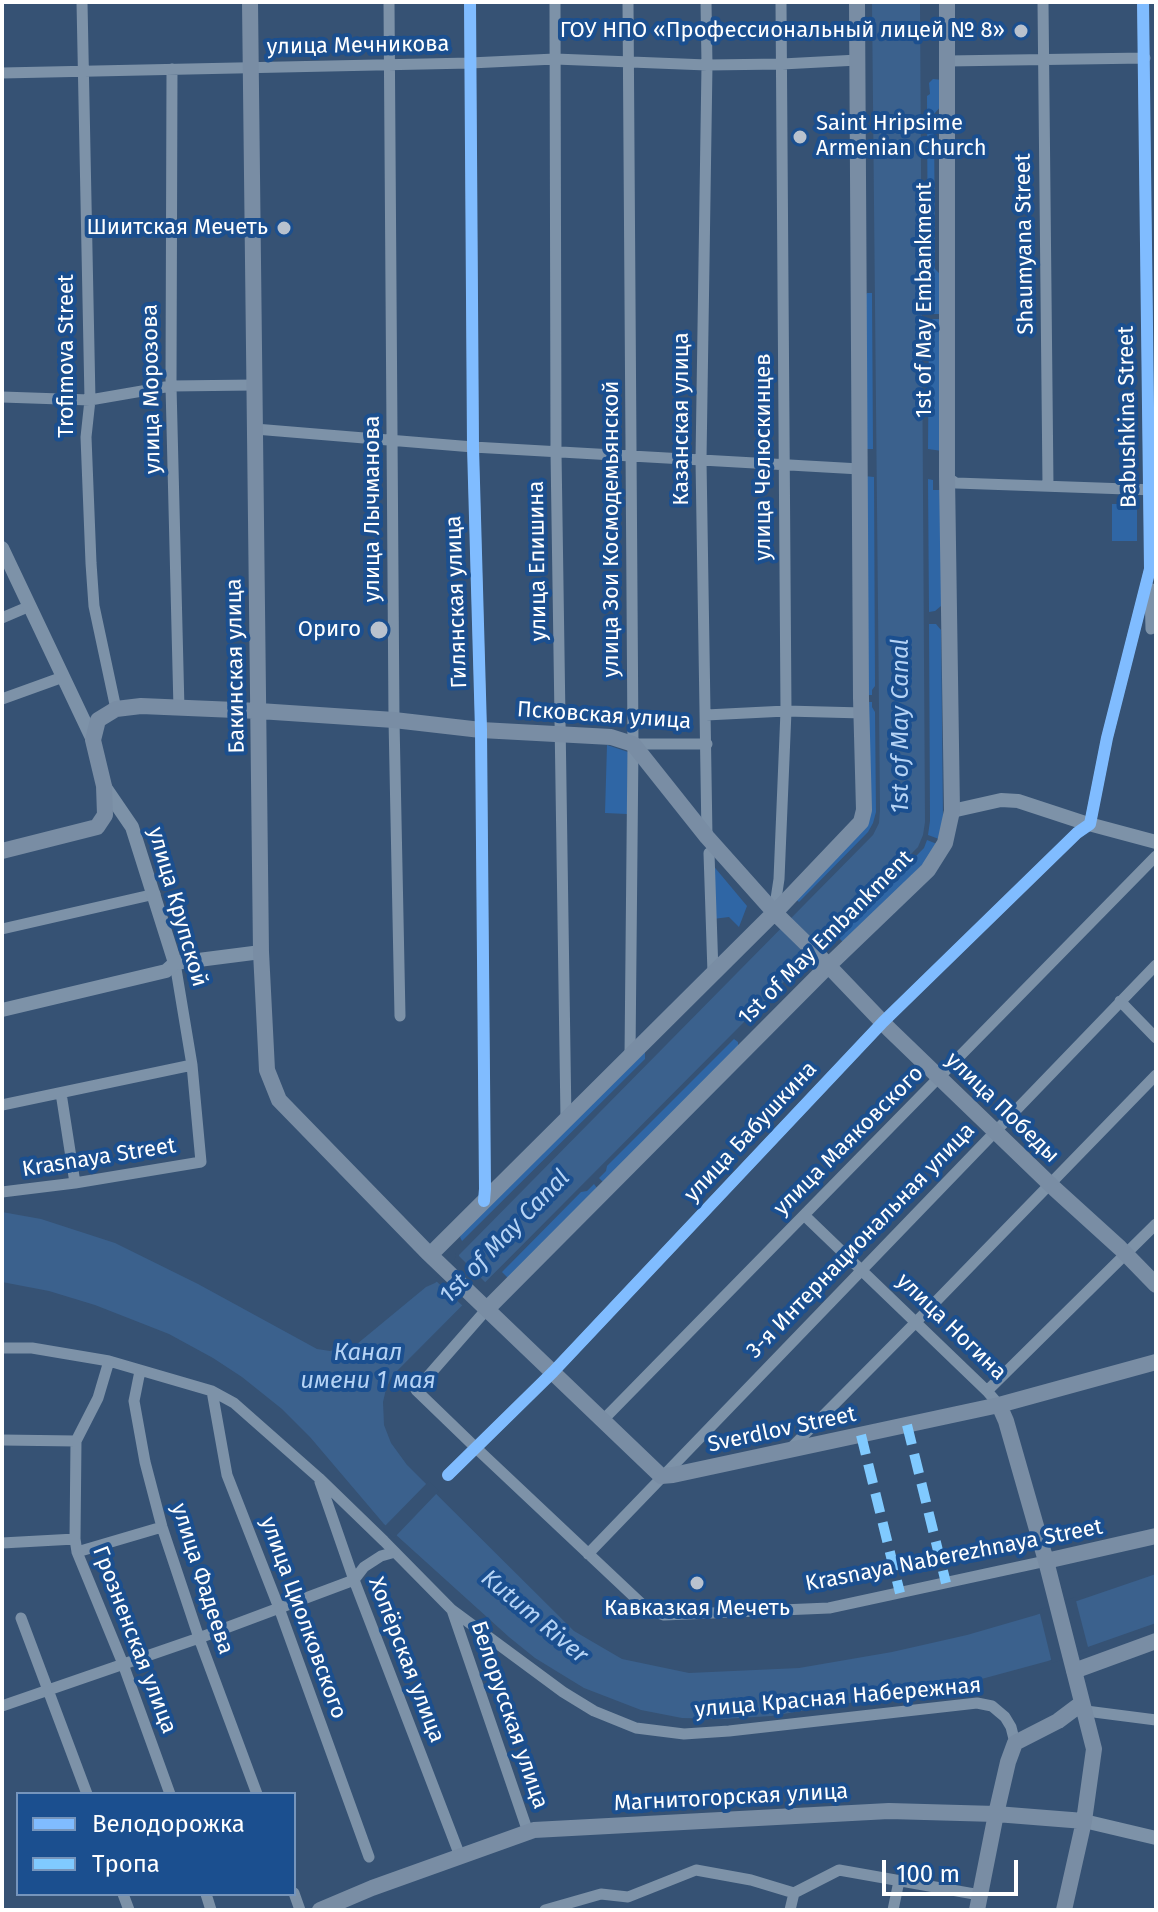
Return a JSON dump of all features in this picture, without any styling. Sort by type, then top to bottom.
[{"type":"main road","name":"Бакинская улица","points":[[250,2],[261,952],[267,1070],[279,1100],[361,1186],[483,1305]]},
{"type":"main road","points":[[435,1258],[484,1201],[566,1119],[713,973],[778,916],[861,822],[864,810],[857,2]]},
{"type":"main road","name":"1st of May Embankment","points":[[483,1305],[826,962],[928,870],[945,843],[952,811],[947,477],[947,2]]},
{"type":"main road","name":"Псковская улица","points":[[116,709],[141,706],[394,720],[481,730],[611,737],[633,744]]},
{"type":"main road","points":[[93,740],[98,720],[116,709]]},
{"type":"main road","name":"улица Крупской","points":[[93,740],[104,786]]},
{"type":"main road","name":"улица Победы","points":[[633,744],[708,845],[940,1078],[1156,1285]]},
{"type":"main road","points":[[2,851],[97,827],[105,815],[104,786]]},
{"type":"main road","points":[[483,1305],[661,1476]]},
{"type":"main road","name":"Sverdlov Street","points":[[661,1476],[999,1405],[1156,1362]]},
{"type":"main road","name":"улица Ногина","points":[[999,1405],[1046,1561],[1094,1749],[1084,1821],[1064,1910]]},
{"type":"main road","name":"Krasnaya Naberezhnaya Street","points":[[1046,1561],[1156,1536]]},
{"type":"main road","points":[[1073,1665],[1156,1641]]},
{"type":"main road","points":[[978,1902],[1008,1762],[1015,1743],[1084,1707]]},
{"type":"main road","name":"Магнитогорская улица","points":[[320,1910],[534,1830],[889,1811],[996,1814],[1084,1821]]},
{"type":"street","name":"Trofimova Street","points":[[82,2],[90,400],[86,437],[94,606],[116,709]]},
{"type":"street","name":"улица Лычманова","points":[[389,2],[394,720],[400,1016]]},
{"type":"street","name":"Гилянская улица","points":[[470,2],[473,447],[481,730],[484,1201]]},
{"type":"street","name":"улица Епишина","points":[[555,2],[556,452],[566,1119]]},
{"type":"street","name":"улица Зои Космодемьянской","points":[[628,2],[633,744],[630,1056]]},
{"type":"street","name":"Казанская улица","points":[[706,2],[701,460],[713,973]]},
{"type":"street","name":"улица Челюскинцев","points":[[778,916],[786,711],[781,2]]},
{"type":"street","name":"Shaumyana Street","points":[[1043,2],[1048,486]]},
{"type":"street","name":"Babushkina Street","points":[[1090,824],[1107,738],[1153,570],[1143,2]]},
{"type":"street","points":[[947,61],[1145,58]]},
{"type":"street","name":"улица Мечникова","points":[[2,73],[555,59],[707,65],[858,60]]},
{"type":"street","name":"улица Морозова","points":[[172,69],[171,386],[179,709]]},
{"type":"street","points":[[2,397],[90,400],[171,386],[255,385]]},
{"type":"street","points":[[255,429],[473,447],[860,469]]},
{"type":"street","points":[[947,477],[956,483],[1152,490]]},
{"type":"street","name":"улица Крупской","points":[[4,556],[93,740]]},
{"type":"street","points":[[1137,626],[1154,630],[1153,570]]},
{"type":"street","points":[[2,618],[30,606]]},
{"type":"street","points":[[2,699],[63,677]]},
{"type":"street","name":"Псковская улица","points":[[706,715],[786,711],[863,713]]},
{"type":"street","name":"Псковская улица","points":[[633,744],[707,744]]},
{"type":"street","name":"улица Крупской","points":[[104,786],[132,827],[175,963],[192,1065],[201,1162]]},
{"type":"street","points":[[952,811],[1001,800],[1018,801],[1156,842]]},
{"type":"street","name":"улица Бабушкина","points":[[448,1475],[553,1372],[883,1022],[1090,824]]},
{"type":"street","name":"улица Маяковского","points":[[603,1420],[1156,856]]},
{"type":"street","points":[[2,929],[155,894]]},
{"type":"street","points":[[2,1010],[166,971],[175,963],[261,952]]},
{"type":"street","name":"3-я Интернациональная улица","points":[[588,1554],[1156,965]]},
{"type":"street","points":[[1120,1001],[1156,1038]]},
{"type":"street","points":[[2,1105],[192,1065]]},
{"type":"street","points":[[787,1451],[1156,1075]]},
{"type":"street","points":[[61,1093],[75,1183]]},
{"type":"street","name":"Krasnaya Street","points":[[2,1192],[201,1162]]},
{"type":"street","name":"улица Ногина","points":[[804,1215],[999,1405]]},
{"type":"street","points":[[987,1391],[1156,1224]]},
{"type":"street","name":"1st of May Embankment","points":[[416,1390],[483,1305]]},
{"type":"street","name":"улица Красная Набережная","points":[[2,1348],[32,1348],[109,1361],[212,1391],[234,1403],[319,1478],[452,1610],[563,1692],[594,1711],[636,1728],[684,1734],[714,1732],[977,1703],[992,1706],[1005,1717],[1015,1743]]},
{"type":"street","name":"Грозненская улица","points":[[109,1361],[98,1398],[76,1441],[75,1539],[77,1552],[123,1664],[169,1792]]},
{"type":"street","name":"улица Фадеева","points":[[140,1371],[134,1401],[145,1462],[162,1527],[256,1792]]},
{"type":"street","name":"Krasnaya Naberezhnaya Street","points":[[416,1390],[646,1608],[664,1615],[829,1608],[1046,1561]]},
{"type":"street","name":"улица Циолковского","points":[[212,1391],[227,1475],[369,1857]]},
{"type":"street","points":[[2,1440],[76,1441]]},
{"type":"street","name":"Хопёрская улица","points":[[319,1478],[354,1580],[460,1856]]},
{"type":"street","points":[[77,1552],[162,1527]]},
{"type":"street","points":[[2,1543],[75,1539]]},
{"type":"street","points":[[2,1706],[354,1580],[364,1567],[381,1556],[395,1552]]},
{"type":"street","name":"Белорусская улица","points":[[452,1610],[528,1832]]},
{"type":"street","points":[[21,1618],[86,1792]]},
{"type":"street","points":[[1084,1707],[1156,1720]]},
{"type":"street","name":"Магнитогорская улица","points":[[1084,1821],[1156,1838]]},
{"type":"street","points":[[545,1910],[601,1894],[628,1897],[696,1870],[751,1880],[794,1893],[839,1870],[899,1881],[978,1902]]},
{"type":"street","points":[[893,1910],[899,1881]]},
{"type":"street","points":[[790,1910],[794,1893]]},
{"type":"shaded area","points":[[933,79],[942,80],[943,104],[934,114],[935,269],[944,278],[943,314],[928,314],[927,96],[930,94],[929,83]]},
{"type":"shaded area","points":[[867,293],[872,293],[873,449],[865,449],[863,298]]},
{"type":"shaded area","points":[[929,319],[943,319],[942,451],[928,449]]},
{"type":"shaded area","points":[[864,476],[874,477],[875,686],[872,695],[868,695]]},
{"type":"shaded area","points":[[928,479],[933,480],[933,490],[941,490],[941,606],[929,612]]},
{"type":"shaded area","points":[[1112,504],[1137,504],[1137,541],[1112,541]]},
{"type":"shaded area","points":[[929,624],[936,624],[941,630],[943,821],[939,839],[928,835]]},
{"type":"shaded area","points":[[868,702],[872,702],[875,712],[876,812],[873,823],[868,832],[799,902],[794,897],[860,832]]},
{"type":"shaded area","points":[[607,745],[628,752],[627,814],[605,813]]},
{"type":"shaded area","points":[[927,840],[937,844],[930,857],[844,943],[837,936],[924,848]]},
{"type":"shaded area","points":[[711,863],[747,906],[739,927],[729,917],[713,919]]},
{"type":"shaded area","points":[[734,1039],[738,1042],[738,1048],[603,1182],[599,1178],[607,1166]]},
{"type":"shaded area","points":[[645,1052],[645,1059],[462,1241],[460,1237],[464,1229]]},
{"type":"shaded area","points":[[594,1184],[597,1188],[509,1279],[502,1272],[581,1192]]},
{"type":"water","points":[[872,2],[920,2],[923,835],[918,847],[392,1376],[383,1402],[384,1425],[391,1443],[407,1465],[574,1631],[622,1659],[689,1673],[799,1668],[967,1635],[1156,1574],[1156,1623],[1048,1661],[963,1684],[771,1716],[682,1718],[641,1710],[584,1688],[535,1658],[384,1524],[282,1409],[213,1358],[169,1334],[95,1305],[49,1291],[2,1282],[2,1212],[41,1219],[115,1243],[317,1349],[330,1351],[357,1344],[458,1265],[459,1255],[873,835],[879,823],[880,810]]},
{"type":"pier","points":[[456,1253],[488,1285],[465,1308],[434,1279],[454,1263]]},
{"type":"pier","points":[[429,1481],[439,1491],[394,1538],[383,1528]]},
{"type":"pier","points":[[1075,1597],[1089,1651],[1052,1663],[1039,1610]]},
{"type":"marked path","points":[[907,1425],[946,1583]]},
{"type":"marked path","points":[[861,1435],[900,1593]]},
{"type":"cycle path","points":[[470,2],[473,447],[481,730],[484,1201]]},
{"type":"cycle path","points":[[448,1475],[553,1372],[883,1022],[1077,833],[1090,824],[1107,738],[1150,569],[1143,2]]},
{"type":"place","name":"ГОУ НПО «Профессиональный лицей № 8»","points":[[1021,31]]},
{"type":"place","name":"Saint Hripsime Armenian Church","points":[[800,137]]},
{"type":"place","name":"Шиитская Мечеть","points":[[284,228]]},
{"type":"place","name":"Ориго","points":[[379,630]]},
{"type":"place","name":"Кавказкая Мечеть","points":[[697,1583]]},
{"type":"water label","name":"1st of May Canal","points":[[901,726]]},
{"type":"water label","name":"1st of May Canal","points":[[505,1237]]},
{"type":"water label","name":"Канал имени 1 мая","points":[[368,1367]]},
{"type":"water label","name":"Kutum River","points":[[534,1617]]}]
